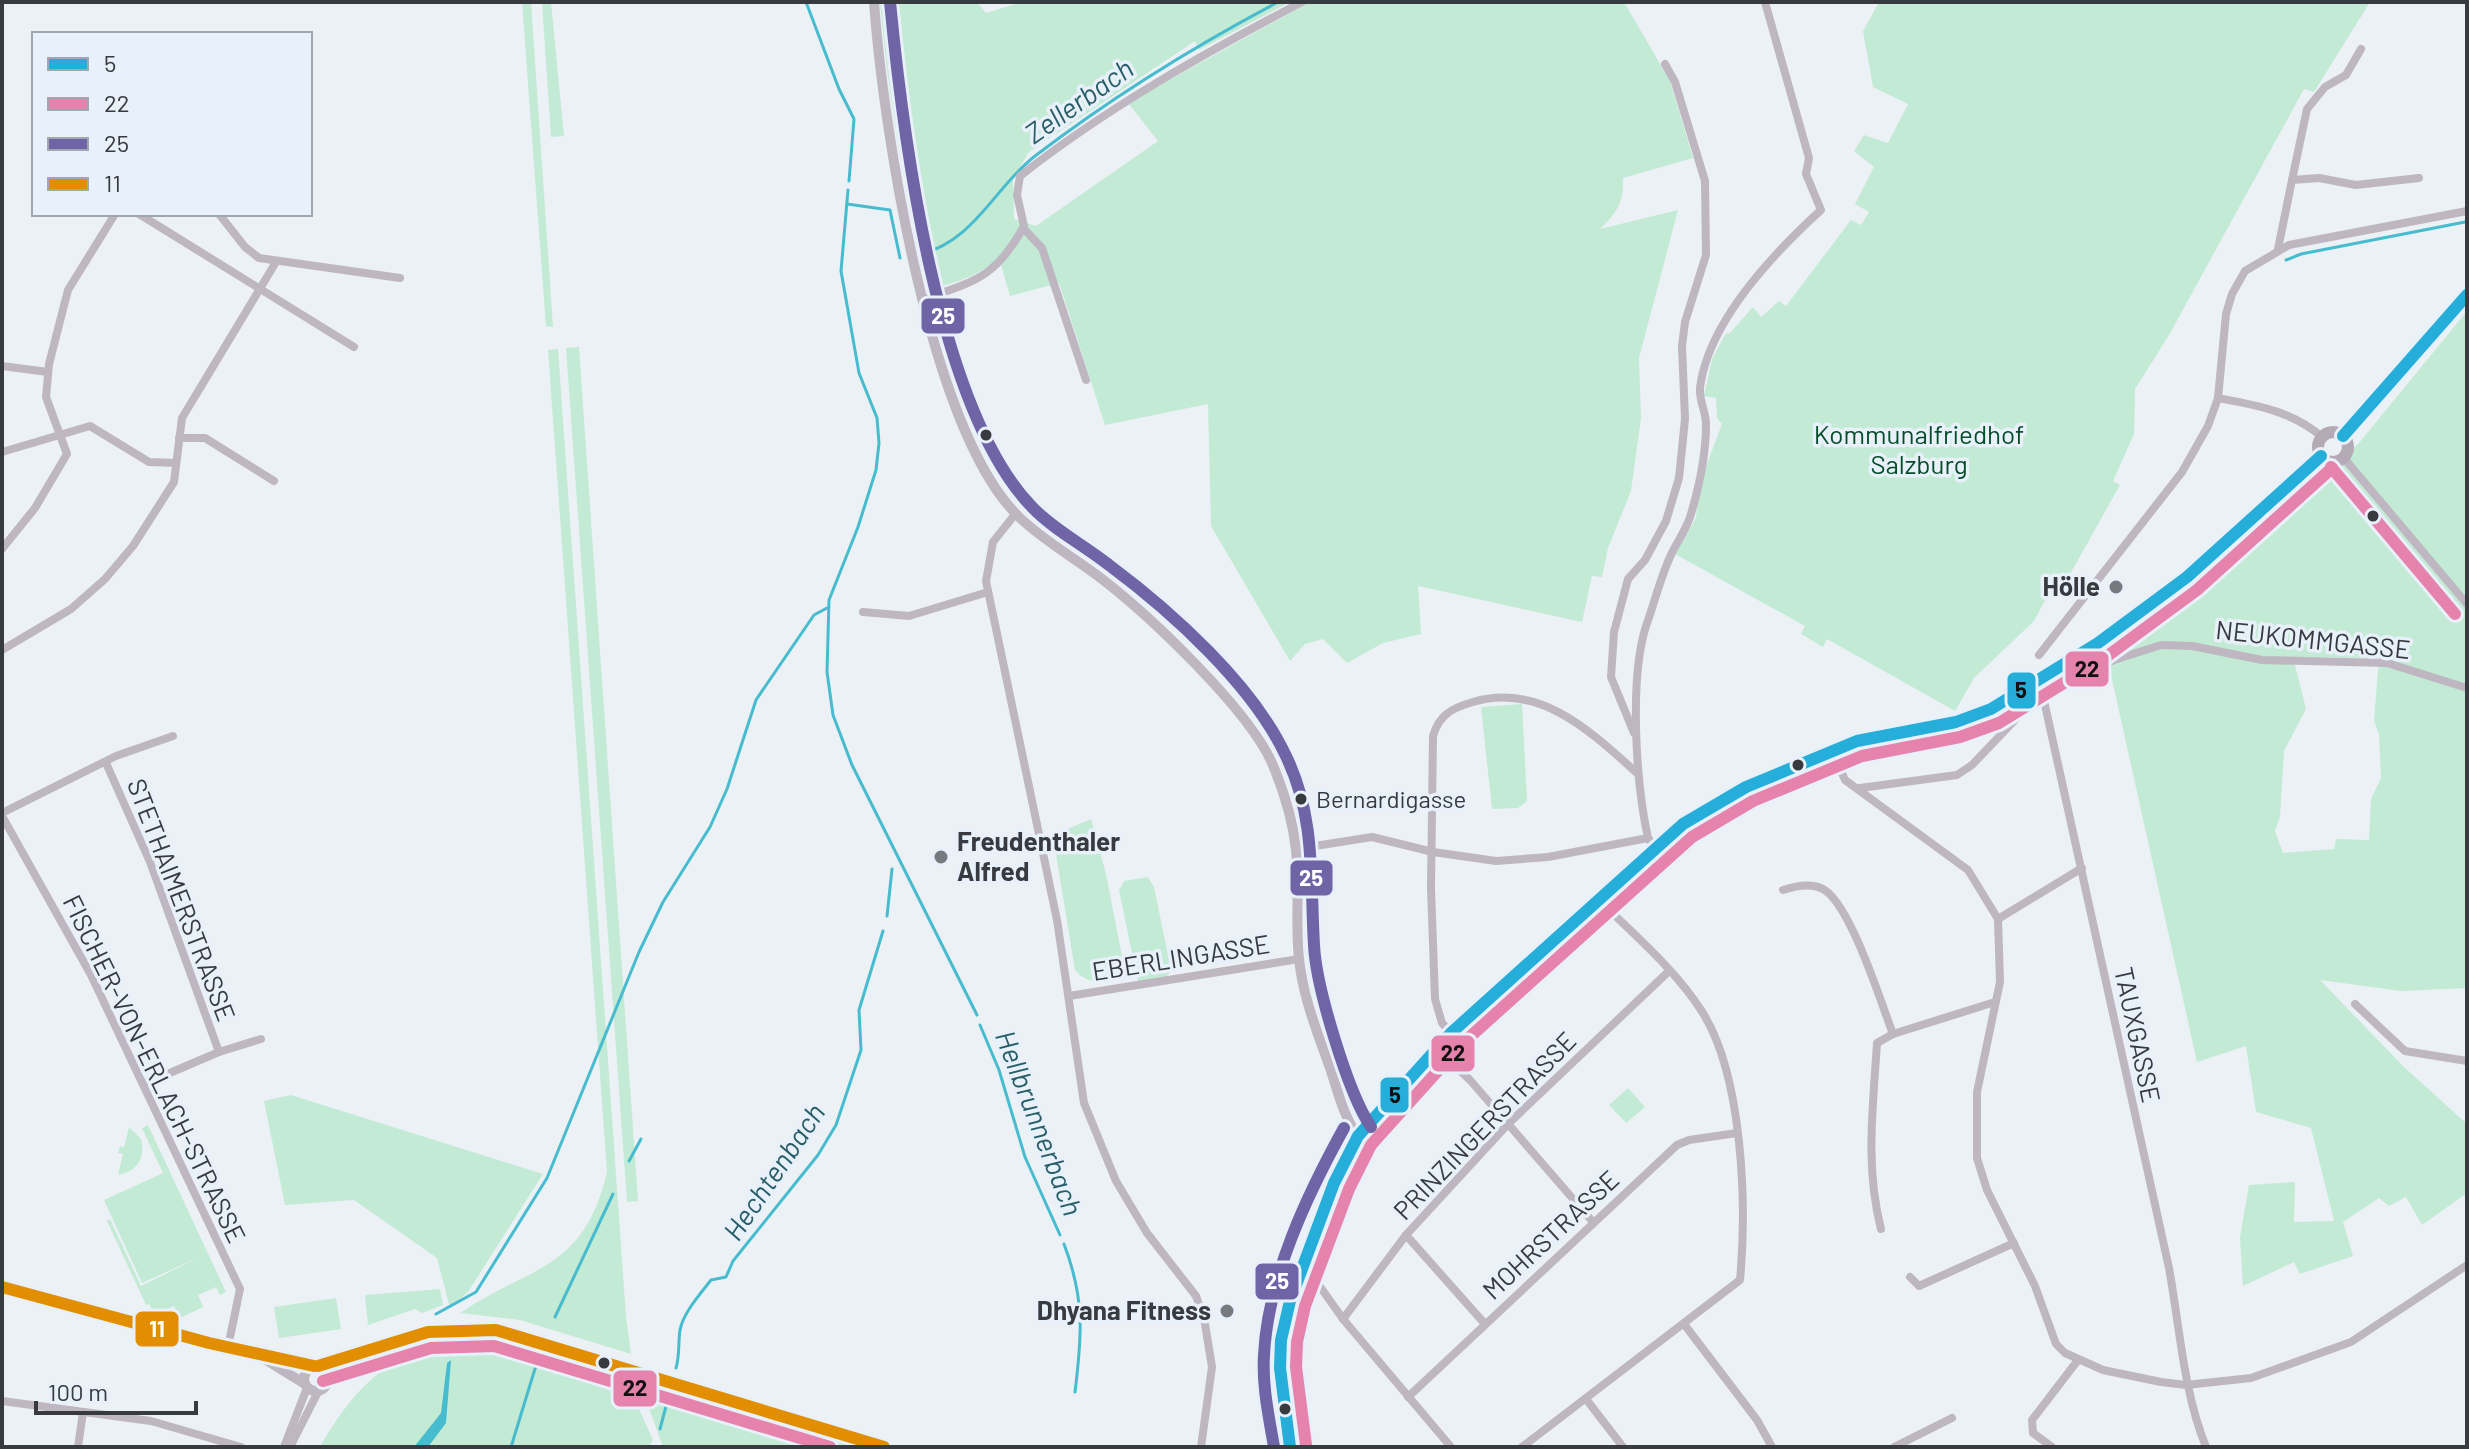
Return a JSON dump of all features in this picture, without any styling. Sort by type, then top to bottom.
[{"type":"main road","points":[[2343,436],[2467,295]]},
{"type":"main road","points":[[2330,432],[2343,436],[2348,449],[2343,457],[2330,461],[2321,456],[2318,446],[2322,437],[2330,432]]},
{"type":"main road","points":[[1290,1447],[1280,1352],[1290,1301],[1334,1183],[1358,1136],[1451,1033],[1597,898],[1651,842],[1746,787],[1857,741],[1956,722],[1991,709],[2098,643],[2187,577],[2321,456]]},
{"type":"street","points":[[874,2],[887,118],[924,299],[970,443],[987,477],[1016,513],[1131,603],[1240,715],[1272,763],[1296,849],[1299,959],[1312,1017],[1347,1117],[1358,1136]]},
{"type":"street","points":[[1086,380],[1042,248],[1023,228],[1017,195],[1020,176],[1145,88],[1302,2]]},
{"type":"street","points":[[1296,849],[1372,837],[1433,852],[1496,861],[1651,842],[1637,773],[1636,737],[1645,631],[1669,557],[1691,516],[1705,447],[1706,421],[1700,392],[1709,355],[1717,337],[1762,270],[1788,240],[1821,210],[1806,174],[1809,158],[1765,2]]},
{"type":"street","points":[[2278,249],[2307,109],[2325,87],[2346,75],[2361,49]]},
{"type":"street","points":[[1636,737],[1611,677],[1614,632],[1628,579],[1645,560],[1666,521],[1679,478],[1685,419],[1682,346],[1685,322],[1706,255],[1705,181],[1675,82],[1665,64]]},
{"type":"street","points":[[2292,180],[2319,178],[2356,185],[2419,178]]},
{"type":"street","points":[[2039,655],[2182,472],[2208,426],[2218,398],[2226,314],[2232,294],[2245,271],[2278,249],[2467,211]]},
{"type":"street","points":[[2,549],[35,508],[67,454],[46,397],[48,372],[68,290],[114,216]]},
{"type":"street","points":[[142,216],[354,347]]},
{"type":"street","points":[[221,216],[245,247],[259,258],[400,278]]},
{"type":"street","points":[[924,299],[989,273],[1023,228]]},
{"type":"street","points":[[2,650],[64,614],[105,579],[133,546],[173,485],[182,418],[276,262]]},
{"type":"street","points":[[2,366],[48,372]]},
{"type":"street","points":[[2218,398],[2283,412],[2302,420],[2322,437]]},
{"type":"street","points":[[2,452],[90,426],[149,462],[176,463]]},
{"type":"street","points":[[179,438],[205,438],[274,481]]},
{"type":"street","points":[[2343,457],[2467,604]]},
{"type":"street","points":[[1016,513],[993,542],[986,581],[1037,818],[1069,996],[1084,1103],[1098,1146],[1147,1233],[1196,1296],[1204,1318],[1212,1367],[1201,1447]]},
{"type":"street","points":[[863,612],[909,616],[988,592]]},
{"type":"street","name":"NEUKOMMGASSE","points":[[1860,788],[1957,775],[1976,761],[2017,715],[2043,696],[2114,660],[2161,645],[2192,646],[2262,660],[2387,663],[2467,688]]},
{"type":"street","name":"TAUXGASSE","points":[[2043,696],[2169,1268],[2184,1353],[2186,1385],[2206,1447]]},
{"type":"street","points":[[1451,1033],[1442,1023],[1435,999],[1433,736],[1445,714],[1457,707],[1492,698],[1534,700],[1576,721],[1637,773]]},
{"type":"street","points":[[2,814],[106,763],[173,736]]},
{"type":"street","points":[[1833,752],[1840,773],[1968,870],[1998,919],[2002,962],[1977,1092],[1976,1147],[1987,1190],[2035,1286],[2056,1344],[2078,1360],[2132,1377],[2186,1385],[2251,1378],[2310,1359],[2384,1323],[2467,1265]]},
{"type":"street","name":"STETHAIMERSTRASSE","points":[[106,763],[150,862],[219,1052]]},
{"type":"street","name":"FISCHER-VON-ERLACH-STRASSE","points":[[2,814],[91,975],[240,1289],[228,1347]]},
{"type":"street","points":[[1998,919],[2082,868]]},
{"type":"street","points":[[1783,890],[1798,885],[1821,888],[1842,909],[1893,1034]]},
{"type":"street","points":[[1522,1447],[1740,1280],[1743,1209],[1737,1133],[1731,1091],[1714,1038],[1703,1013],[1597,898]]},
{"type":"street","name":"EBERLINGASSE","points":[[1069,996],[1299,959]]},
{"type":"street","name":"PRINZINGERSTRASSE","points":[[1343,1319],[1406,1235],[1508,1124],[1668,972]]},
{"type":"street","points":[[1881,1229],[1871,1191],[1870,1124],[1877,1043],[1893,1034],[1995,1002]]},
{"type":"street","points":[[2355,1004],[2405,1051],[2467,1061]]},
{"type":"street","points":[[144,1084],[219,1052],[261,1039]]},
{"type":"street","points":[[1436,1048],[1470,1080],[1593,1222]]},
{"type":"street","name":"MOHRSTRASSE","points":[[1408,1397],[1677,1145],[1689,1140],[1737,1133]]},
{"type":"street","points":[[1406,1235],[1485,1324]]},
{"type":"street","points":[[1910,1277],[1919,1286],[2014,1243]]},
{"type":"street","points":[[1304,1264],[1343,1319],[1451,1447]]},
{"type":"street","points":[[2,1287],[259,1355],[316,1366],[325,1370],[328,1382]]},
{"type":"street","points":[[1684,1324],[1757,1420],[1772,1447]]},
{"type":"street","points":[[290,1447],[310,1387],[305,1373],[316,1366],[428,1332],[471,1328],[507,1332],[884,1447]]},
{"type":"street","points":[[259,1355],[310,1387],[328,1382],[374,1349]]},
{"type":"street","points":[[2052,1447],[2033,1433],[2032,1420],[2078,1360]]},
{"type":"street","points":[[284,1447],[310,1387]]},
{"type":"street","points":[[1586,1399],[1623,1447]]},
{"type":"street","points":[[2,1401],[151,1421],[241,1447]]},
{"type":"street","points":[[78,1447],[83,1412]]},
{"type":"street","points":[[1894,1447],[1952,1418]]},
{"type":"green space","points":[[522,2],[531,2],[553,327],[546,326]]},
{"type":"green space","points":[[542,2],[551,2],[564,136],[551,137]]},
{"type":"green space","points":[[880,2],[977,2],[986,13],[1022,2],[1290,2],[1199,50],[1195,41],[1029,152],[1013,179],[1014,219],[1036,226],[1158,141],[1128,103],[1310,2],[1624,2],[1670,81],[1693,158],[1623,178],[1618,206],[1600,229],[1678,210],[1639,358],[1641,418],[1631,491],[1608,548],[1602,577],[1592,576],[1582,622],[1418,586],[1421,634],[1383,643],[1347,663],[1323,639],[1305,644],[1290,661],[1211,526],[1208,404],[1105,425],[1059,283],[1010,296],[999,258],[978,273],[955,282],[938,287],[926,281],[898,142]]},
{"type":"green space","name":"Kommunalfriedhof Salzburg","points":[[1879,2],[2370,2],[2314,92],[2304,89],[2169,335],[2135,389],[2134,434],[2113,481],[2120,485],[2060,592],[2049,593],[2034,621],[1974,678],[1955,711],[1827,639],[1823,647],[1801,634],[1805,626],[1675,554],[1696,518],[1699,485],[1722,424],[1717,418],[1716,398],[1704,396],[1712,359],[1726,333],[1729,334],[1753,307],[1761,317],[1779,301],[1786,306],[1851,220],[1861,225],[1869,212],[1855,204],[1874,167],[1854,151],[1864,135],[1888,143],[1908,104],[1873,87],[1863,31]]},
{"type":"green space","points":[[2467,311],[2467,988],[2401,991],[2320,980],[2403,1066],[2467,1124],[2467,1193],[2422,1225],[2406,1197],[2389,1206],[2379,1198],[2343,1222],[2353,1256],[2300,1274],[2294,1262],[2243,1286],[2240,1237],[2249,1185],[2295,1182],[2294,1222],[2334,1221],[2311,1128],[2256,1112],[2246,1046],[2197,1062],[2109,666],[2145,626],[2184,594],[2192,595],[2219,564],[2359,443]],"holes":[[[2293,657],[2379,658],[2374,720],[2379,735],[2381,778],[2371,799],[2369,840],[2336,839],[2334,849],[2283,853],[2275,831],[2280,817],[2284,751],[2306,709]]]},
{"type":"green space","points":[[579,347],[638,1201],[627,1202],[566,348]]},
{"type":"green space","points":[[558,349],[631,1354],[520,1320],[460,1313],[552,1262],[569,1247],[584,1229],[597,1205],[607,1172],[548,350]]},
{"type":"green space","points":[[1522,704],[1527,801],[1518,808],[1492,809],[1481,707]]},
{"type":"green space","points":[[1091,819],[1106,874],[1126,977],[1105,981],[1086,979],[1075,970],[1054,842],[1058,833]]},
{"type":"green space","points":[[1148,877],[1154,887],[1171,970],[1167,977],[1138,982],[1119,890],[1124,881]]},
{"type":"green space","points":[[1628,1088],[1645,1107],[1626,1123],[1609,1105]]},
{"type":"green space","points":[[291,1095],[543,1174],[468,1292],[450,1308],[437,1258],[354,1200],[285,1205],[264,1101]]},
{"type":"green space","points":[[148,1125],[226,1292],[220,1295],[216,1287],[198,1295],[203,1307],[180,1318],[174,1306],[155,1315],[149,1304],[146,1305],[107,1221],[110,1219],[141,1286],[202,1256],[142,1283],[104,1200],[163,1173],[142,1128]]},
{"type":"green space","points":[[129,1127],[141,1139],[141,1158],[130,1171],[118,1175],[123,1154],[118,1153],[120,1146],[124,1147]]},
{"type":"green space","points":[[440,1289],[443,1305],[422,1313],[415,1309],[368,1325],[365,1295]]},
{"type":"green space","points":[[336,1298],[341,1329],[279,1338],[274,1307]]},
{"type":"green space","points":[[465,1334],[513,1339],[622,1372],[621,1375],[528,1349],[462,1341]]},
{"type":"green space","points":[[495,1350],[531,1356],[628,1385],[653,1440],[649,1447],[320,1447],[352,1399],[365,1385],[396,1363],[433,1351]]},
{"type":"green space","points":[[644,1384],[854,1447],[663,1447],[641,1386]]},
{"type":"water","points":[[451,1360],[446,1423],[428,1447],[414,1447],[441,1413],[447,1363]]},
{"type":"waterway","name":"Hellbrunnerbach","points":[[806,2],[839,89],[854,119],[849,181]]},
{"type":"waterway","name":"Zellerbach","points":[[921,254],[956,238],[1035,156],[1094,113],[1184,55],[1278,2]]},
{"type":"waterway","name":"Hellbrunnerbach","points":[[848,190],[841,271],[859,373],[877,418],[879,443],[876,470],[858,527],[829,600],[827,672],[833,715],[852,765],[977,1015]]},
{"type":"waterway","name":"Zellerbach","points":[[847,204],[890,210],[900,258]]},
{"type":"waterway","points":[[2286,260],[2301,254],[2465,222]]},
{"type":"waterway","points":[[436,1314],[476,1292],[547,1178],[639,952],[663,902],[710,827],[727,789],[756,700],[814,615],[827,608]]},
{"type":"waterway","name":"Hechtenbach","points":[[887,916],[892,869]]},
{"type":"waterway","name":"Hechtenbach","points":[[676,1368],[680,1330],[688,1310],[711,1280],[726,1277],[733,1261],[818,1155],[836,1125],[861,1050],[859,1010],[883,931]]},
{"type":"waterway","name":"Hellbrunnerbach","points":[[980,1025],[999,1070],[1025,1157],[1060,1235]]},
{"type":"waterway","name":"Hechtenbach","points":[[629,1161],[641,1139]]},
{"type":"waterway","name":"Hechtenbach","points":[[555,1317],[613,1194]]},
{"type":"waterway","name":"Hellbrunnerbach","points":[[1064,1244],[1079,1300],[1075,1392]]},
{"type":"waterway","name":"Hechtenbach","points":[[511,1447],[538,1359]]},
{"type":"waterway","name":"Hechtenbach","points":[[660,1429],[669,1395]]},
{"type":"waterway","points":[[2462,1447],[2467,1446]]},
{"type":"waterway","points":[[2317,1447],[2405,1447]]},
{"type":"transit line","name":"25","points":[[890,2],[904,124],[930,268],[949,340],[972,406],[999,463],[1032,507],[1184,627],[1232,677],[1272,729],[1296,779],[1307,826],[1314,945],[1327,1012],[1343,1066],[1371,1127]]},
{"type":"transit line","name":"5","points":[[2343,436],[2467,295]]},
{"type":"transit line","name":"5","points":[[1290,1447],[1280,1368],[1281,1340],[1290,1301],[1334,1183],[1358,1136],[1451,1033],[1683,824],[1746,787],[1857,741],[1956,722],[1991,709],[2098,643],[2187,577],[2321,456]]},
{"type":"transit line","name":"22","points":[[2331,467],[2455,614]]},
{"type":"transit line","name":"22","points":[[1306,1445],[1296,1367],[1297,1342],[1305,1306],[1349,1189],[1371,1145],[1462,1044],[1692,837],[1753,801],[1862,756],[1960,737],[1999,723],[2106,657],[2197,590],[2332,468]]},
{"type":"transit line","name":"25","points":[[1274,1447],[1264,1367],[1273,1296],[1303,1209],[1344,1128]]},
{"type":"transit line","name":"11","points":[[2,1287],[209,1343],[314,1366]]},
{"type":"transit line","name":"11","points":[[318,1366],[428,1332],[496,1330],[884,1447]]},
{"type":"transit line","name":"22","points":[[323,1381],[431,1348],[494,1346],[830,1447]]},
{"type":"place","name":"Hölle","points":[[2116,587]]},
{"type":"place","name":"Bernardigasse","points":[[1301,799]]},
{"type":"place","name":"Freudenthaler Alfred","points":[[941,857]]},
{"type":"place","name":"Dhyana Fitness","points":[[1227,1311]]}]
